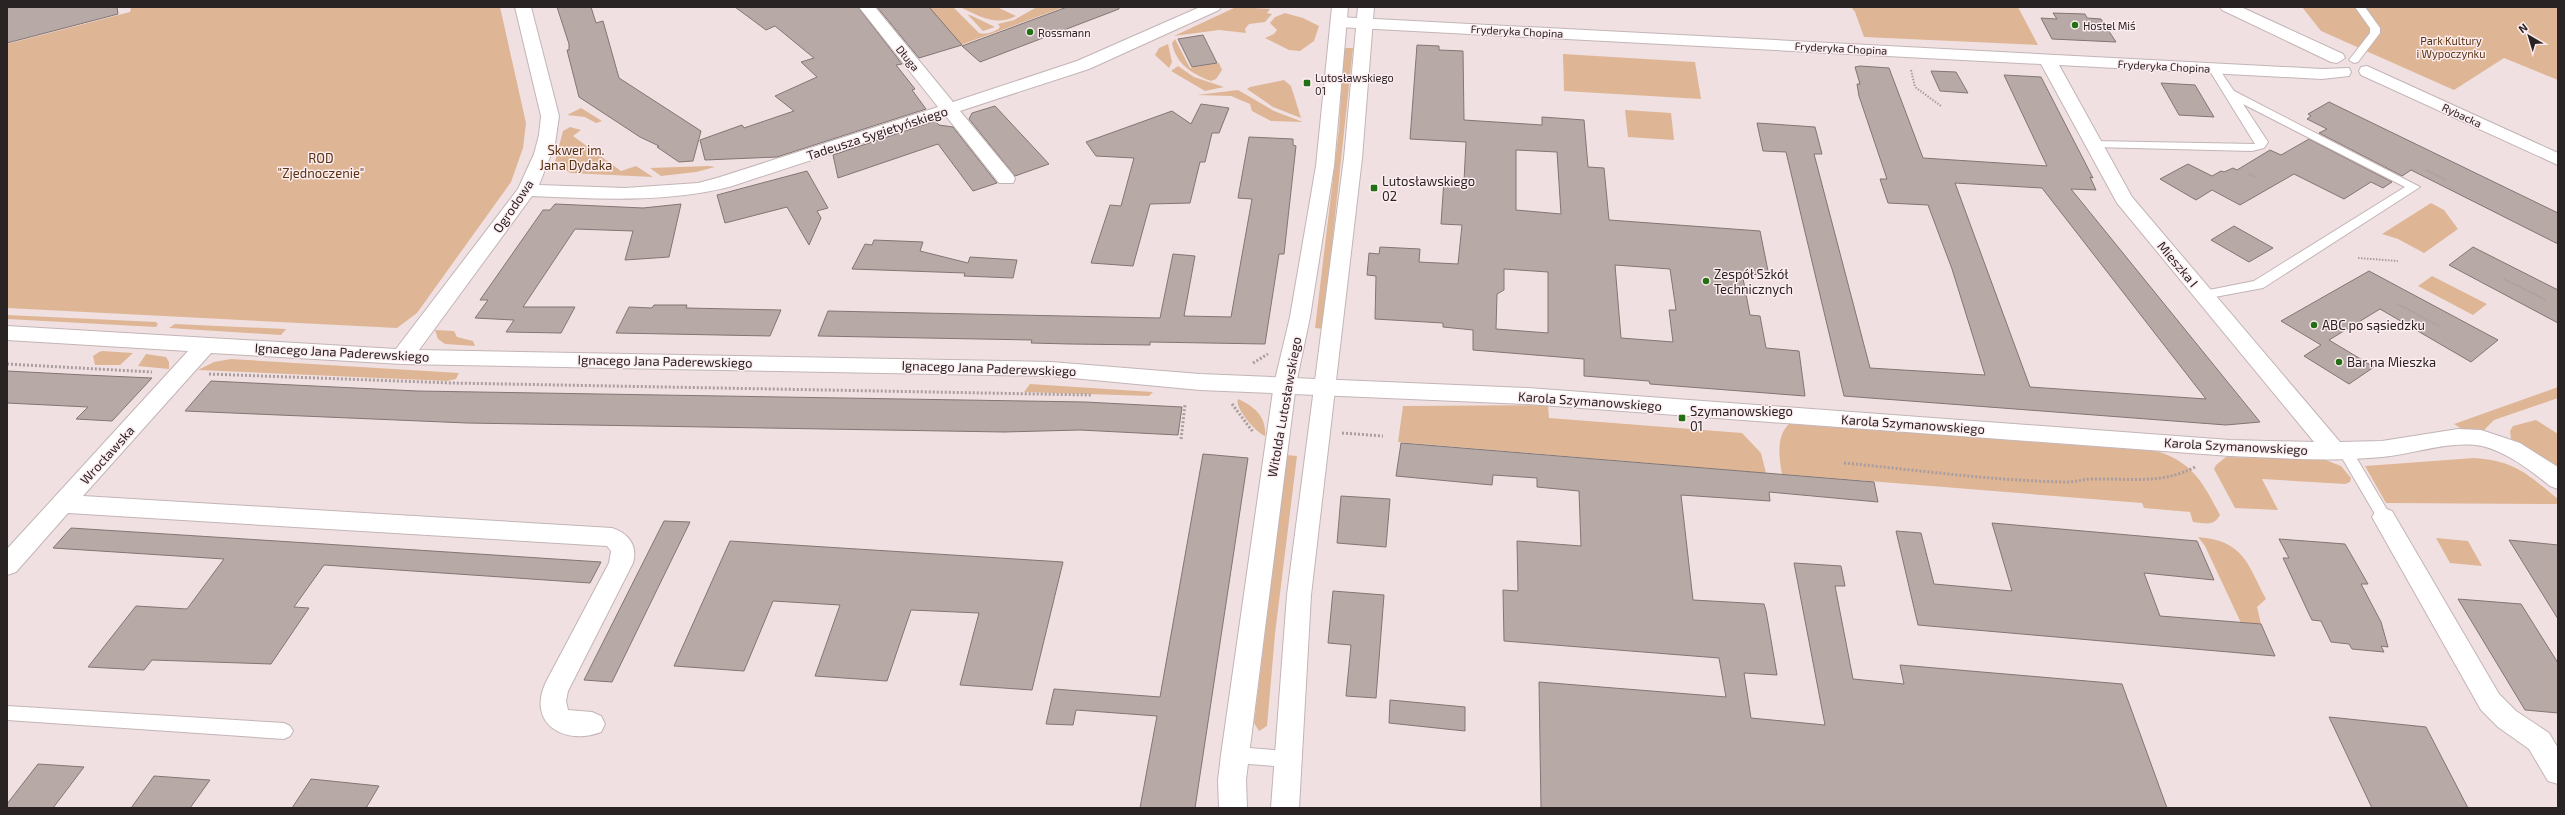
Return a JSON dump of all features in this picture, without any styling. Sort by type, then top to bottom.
[{"type":"street","name":"Ogrodowa","points":[[402,356],[527,190],[541,156],[550,123],[523,7]]},
{"type":"street","name":"Długa","points":[[867,7],[1006,179]]},
{"type":"street","name":"Tadeusza Sygietyńskiego","points":[[527,190],[657,194],[687,192],[736,179],[1091,62],[1213,7]]},
{"type":"street","name":"Rybacka","points":[[2228,7],[2350,65],[2558,160]]},
{"type":"street","name":"Fryderyka Chopina","points":[[1339,14],[2047,59],[2322,74],[2350,65]]},
{"type":"street","name":"Witolda Lutosławskiego","points":[[1233,808],[1235,755],[1285,384],[1300,317],[1325,166],[1339,14]]},
{"type":"street","points":[[1285,808],[1287,759],[1299,596],[1353,158],[1365,15]]},
{"type":"street","name":"Mieszka I","points":[[2047,59],[2124,199],[2204,295],[2340,451]]},
{"type":"street","name":"Ignacego Jana Paderewskiego","points":[[7,333],[402,356],[1013,368],[1200,382],[1324,386]]},
{"type":"street","name":"Wrocławska","points":[[7,565],[207,344]]},
{"type":"street","name":"Karola Szymanowskiego","points":[[1324,386],[1528,396],[2230,448],[2340,451],[2400,447],[2468,437],[2501,444],[2532,461],[2558,480]]},
{"type":"street","points":[[62,504],[612,537],[622,546],[624,551],[621,563],[555,690],[552,700],[554,715],[558,720],[592,724]]},
{"type":"street","points":[[2384,517],[2490,702],[2507,719],[2539,741],[2558,772]]},
{"type":"lane","points":[[2350,65],[2375,33],[2375,28],[2360,7]]},
{"type":"lane","points":[[2093,144],[2252,148],[2260,146],[2262,142],[2213,68]]},
{"type":"lane","points":[[2204,295],[2258,285],[2414,186],[2230,93]]},
{"type":"lane","points":[[2340,451],[2384,517]]},
{"type":"lane","points":[[7,713],[284,731]]},
{"type":"lane","points":[[1235,755],[1287,759]]},
{"type":"path","points":[[1914,67],[1910,69],[1915,87],[1941,106]]},
{"type":"path","points":[[2426,170],[2446,180]]},
{"type":"path","points":[[2249,174],[2257,178]]},
{"type":"path","points":[[2358,258],[2398,261]]},
{"type":"path","points":[[2504,279],[2546,300]]},
{"type":"path","points":[[2398,304],[2439,326]]},
{"type":"path","points":[[1250,364],[1271,350]]},
{"type":"path","points":[[7,364],[154,372]]},
{"type":"path","points":[[203,374],[452,383],[1024,393]]},
{"type":"path","points":[[1181,438],[1185,405]]},
{"type":"path","points":[[1342,433],[1383,436]]},
{"type":"path","points":[[1844,463],[1995,478],[2071,482],[2090,479],[2167,480],[2181,476],[2202,463]]},
{"type":"green space","name":"ROD \"Zjednoczenie\"","points":[[131,7],[500,7],[526,123],[523,148],[511,182],[417,313],[397,328],[7,308],[7,44],[130,12]]},
{"type":"green space","points":[[928,7],[953,7],[979,33],[984,34],[998,29],[1000,27],[998,24],[1014,20],[1037,7],[1064,7],[958,46]]},
{"type":"green space","points":[[960,7],[997,7],[1016,16],[1001,20],[988,19]]},
{"type":"green space","points":[[1236,7],[1270,9],[1267,13],[1272,14],[1265,22],[1249,24],[1245,29],[1246,33],[1219,30],[1174,36]]},
{"type":"green space","points":[[1851,7],[2018,7],[2038,45],[1864,37],[1855,12]]},
{"type":"green space","name":"Park Kultury i Wypoczynku","points":[[2302,7],[2558,7],[2558,80],[2504,58],[2454,90],[2321,31]]},
{"type":"green space","points":[[1285,13],[1303,18],[1319,26],[1314,41],[1300,51],[1289,50],[1265,38],[1274,34],[1277,30],[1270,23],[1275,17]]},
{"type":"green space","points":[[968,15],[970,15],[995,27],[983,31]]},
{"type":"green space","points":[[1175,39],[1190,68],[1219,63],[1222,70],[1216,79],[1211,81],[1197,75],[1186,67],[1177,57],[1174,50],[1172,43]]},
{"type":"green space","points":[[1168,44],[1172,62],[1169,68],[1155,55],[1159,48]]},
{"type":"green space","points":[[1344,48],[1353,48],[1323,329],[1315,328],[1339,129]]},
{"type":"green space","points":[[1563,54],[1695,62],[1701,99],[1564,91]]},
{"type":"green space","points":[[1178,66],[1194,77],[1224,87],[1205,91],[1171,71]]},
{"type":"green space","points":[[1284,80],[1291,86],[1301,118],[1273,107],[1247,89],[1250,87]]},
{"type":"green space","points":[[1238,90],[1274,111],[1303,122],[1271,121],[1252,111],[1250,104],[1231,96],[1197,95]]},
{"type":"green space","points":[[581,108],[602,121],[596,123],[585,117],[567,115]]},
{"type":"green space","points":[[1625,110],[1671,113],[1674,140],[1628,137]]},
{"type":"green space","name":"Skwer im. Jana Dydaka","points":[[570,127],[581,130],[573,136],[621,171],[636,166],[653,177],[570,173],[555,162],[563,131]]},
{"type":"green space","points":[[715,167],[696,172],[661,176],[650,168]]},
{"type":"green space","points":[[2431,203],[2444,210],[2458,229],[2424,253],[2398,239],[2382,234]]},
{"type":"green space","points":[[2432,276],[2487,304],[2473,315],[2418,286]]},
{"type":"green space","points":[[7,315],[156,322],[158,324],[156,327],[7,319]]},
{"type":"green space","points":[[175,324],[286,329],[281,335],[169,328]]},
{"type":"green space","points":[[435,330],[454,331],[457,337],[473,341],[475,346],[445,344],[438,339]]},
{"type":"green space","points":[[99,352],[133,353],[120,365],[95,365],[93,356]]},
{"type":"green space","points":[[146,354],[166,357],[169,362],[169,369],[138,366]]},
{"type":"green space","points":[[231,359],[459,373],[456,379],[447,381],[198,370],[214,362]]},
{"type":"green space","points":[[1030,384],[1153,392],[1149,396],[1024,392]]},
{"type":"green space","points":[[2558,387],[2558,398],[2494,420],[2484,430],[2462,429],[2454,424]]},
{"type":"green space","points":[[1238,399],[1249,405],[1262,418],[1265,436],[1247,420],[1239,408]]},
{"type":"green space","points":[[1548,405],[1549,418],[1742,433],[1761,453],[1766,473],[1398,442],[1403,406]]},
{"type":"green space","points":[[2536,420],[2558,434],[2558,470],[2534,452],[2511,439],[2510,431],[2513,426]]},
{"type":"green space","points":[[1789,424],[2156,451],[2179,461],[2196,475],[2220,515],[2212,523],[2193,522],[2190,512],[2144,508],[2142,503],[1782,474],[1779,454],[1780,441]]},
{"type":"green space","points":[[1287,455],[1297,456],[1275,634],[1267,726],[1259,731],[1254,723]]},
{"type":"green space","points":[[2226,457],[2323,459],[2341,466],[2351,478],[2350,482],[2345,484],[2262,479],[2278,510],[2235,508],[2214,469],[2216,465]]},
{"type":"green space","points":[[2474,458],[2500,462],[2520,470],[2538,482],[2558,499],[2558,504],[2386,503],[2365,466]]},
{"type":"green space","points":[[2198,537],[2213,539],[2225,543],[2235,549],[2242,556],[2254,575],[2266,599],[2257,607],[2261,624],[2241,623],[2205,546]]},
{"type":"green space","points":[[2436,538],[2468,541],[2482,566],[2450,563]]},
{"type":"building","points":[[7,7],[117,7],[118,14],[7,43]]},
{"type":"building","points":[[557,7],[591,7],[596,23],[603,21],[619,78],[701,131],[693,161],[679,162],[657,147],[659,146],[640,137],[579,97],[567,50],[569,50],[569,44]]},
{"type":"building","points":[[735,7],[858,7],[902,64],[896,65],[915,89],[912,90],[926,109],[777,157],[705,160],[700,140],[742,125],[744,128],[794,111],[775,96],[817,77],[801,62],[814,58],[775,26],[766,30]]},
{"type":"building","points":[[877,7],[929,7],[962,45],[919,58]]},
{"type":"building","name":"Rossmann","points":[[1067,7],[1119,7],[1119,9],[980,62],[962,46]]},
{"type":"building","name":"Hostel Miś","points":[[2053,13],[2085,14],[2087,18],[2101,19],[2116,42],[2052,39],[2041,18],[2057,19]]},
{"type":"building","points":[[1203,35],[1217,63],[1192,67],[1178,39]]},
{"type":"building","points":[[1417,45],[1439,46],[1439,50],[1463,51],[1464,120],[1542,125],[1542,117],[1584,120],[1588,167],[1604,168],[1609,220],[1760,231],[1769,276],[1742,273],[1750,315],[1760,316],[1766,348],[1799,351],[1805,396],[1650,384],[1649,381],[1584,376],[1584,359],[1473,350],[1473,330],[1443,327],[1443,323],[1375,319],[1376,276],[1367,275],[1369,253],[1379,254],[1380,247],[1420,249],[1419,262],[1458,264],[1462,225],[1441,224],[1444,180],[1464,181],[1466,142],[1410,139]],"holes":[[[1516,150],[1557,152],[1561,214],[1516,210]],[[1615,265],[1670,269],[1676,310],[1669,310],[1673,342],[1621,338]],[[1504,269],[1548,272],[1548,333],[1496,329],[1497,294],[1504,290]]]},
{"type":"building","points":[[1855,67],[1889,68],[1923,158],[2047,166],[2004,75],[2041,77],[2093,178],[2090,177],[2096,190],[2071,189],[2260,422],[2226,425],[1844,396],[1786,152],[1763,151],[1757,123],[1815,127],[1822,154],[1814,154],[1870,368],[1985,375],[1952,269],[1928,205],[1888,203],[1880,179],[1887,179],[1859,96],[1857,84],[1860,84]],"holes":[[[1955,183],[2042,188],[2206,399],[2030,387]]]},
{"type":"building","points":[[1931,71],[1956,72],[1968,93],[1940,91]]},
{"type":"building","points":[[2161,83],[2195,85],[2214,117],[2179,115]]},
{"type":"building","points":[[2329,102],[2558,213],[2558,244],[2411,170],[2402,176],[2319,133],[2327,129],[2307,119],[2311,116],[2308,114]]},
{"type":"building","points":[[1201,104],[1229,108],[1219,133],[1212,133],[1205,162],[1200,162],[1190,203],[1150,204],[1133,266],[1091,263],[1110,205],[1121,206],[1134,158],[1096,156],[1086,142],[1172,111],[1191,124]]},
{"type":"building","points":[[995,106],[1049,164],[1015,176],[969,119],[972,113]]},
{"type":"building","points":[[935,121],[939,125],[953,127],[997,183],[973,191],[938,144],[838,178],[833,155]]},
{"type":"building","points":[[1249,137],[1293,139],[1293,145],[1296,146],[1284,254],[1279,254],[1265,344],[1150,342],[1150,345],[1070,344],[1031,343],[1032,340],[818,336],[828,311],[1160,318],[1173,254],[1195,256],[1184,316],[1231,317],[1252,199],[1238,198]]},
{"type":"building","points":[[2309,139],[2392,182],[2383,188],[2371,182],[2344,199],[2294,174],[2240,205],[2212,190],[2196,200],[2160,179],[2188,164],[2212,176],[2221,171],[2224,172],[2233,168],[2237,170],[2270,150],[2281,155]]},
{"type":"building","points":[[807,171],[828,208],[817,211],[821,218],[809,245],[787,207],[725,223],[717,195]]},
{"type":"building","points":[[555,204],[643,208],[681,204],[669,257],[625,260],[633,231],[575,229],[523,307],[575,307],[561,333],[506,332],[514,320],[475,318],[488,300],[480,300],[543,210],[550,210]]},
{"type":"building","points":[[2234,226],[2273,248],[2249,262],[2211,240]]},
{"type":"building","points":[[874,240],[923,242],[920,251],[968,263],[970,257],[1017,260],[1013,278],[964,276],[965,273],[852,269],[865,244],[872,245]]},
{"type":"building","points":[[2473,247],[2558,290],[2558,323],[2449,265]]},
{"type":"building","points":[[2369,271],[2498,340],[2471,362],[2380,309],[2329,340],[2374,367],[2349,384],[2304,356],[2321,345],[2281,321]]},
{"type":"building","points":[[654,305],[687,305],[686,308],[781,310],[770,336],[616,333],[629,307],[652,308]]},
{"type":"building","points":[[7,371],[152,378],[112,421],[76,419],[88,407],[7,403]]},
{"type":"building","points":[[211,381],[417,391],[1085,402],[1182,407],[1178,435],[1080,430],[1004,432],[467,423],[185,411]]},
{"type":"building","points":[[1401,443],[1874,482],[1878,502],[1769,492],[1770,501],[1681,495],[1693,600],[1764,604],[1777,675],[1744,673],[1751,718],[1825,725],[1794,563],[1841,566],[1845,586],[1835,586],[1853,679],[1904,684],[1900,665],[2122,684],[2167,808],[1541,808],[1539,682],[1726,697],[1719,658],[1504,641],[1503,590],[1518,591],[1517,541],[1581,546],[1579,491],[1537,487],[1537,478],[1493,475],[1492,485],[1396,476]]},
{"type":"building","points":[[1203,454],[1248,458],[1195,808],[1140,808],[1157,716],[1076,710],[1073,725],[1046,724],[1054,689],[1160,697]]},
{"type":"building","points":[[1341,496],[1390,499],[1386,547],[1337,543]]},
{"type":"building","points":[[664,521],[690,522],[612,682],[584,680]]},
{"type":"building","points":[[1992,523],[2197,541],[2214,580],[2144,573],[2160,616],[2261,624],[2275,656],[1918,625],[1896,531],[1921,533],[1934,584],[2012,591]]},
{"type":"building","points":[[71,528],[601,562],[590,583],[324,565],[294,607],[309,608],[271,664],[152,660],[144,670],[88,667],[136,606],[187,609],[224,559],[53,548]]},
{"type":"building","points":[[2279,539],[2345,544],[2368,584],[2361,584],[2381,622],[2388,647],[2381,646],[2384,652],[2352,649],[2349,644],[2331,642],[2321,621],[2312,620],[2283,558],[2289,558]]},
{"type":"building","points":[[2509,540],[2558,545],[2558,619]]},
{"type":"building","points":[[730,541],[1063,562],[1032,690],[960,685],[979,613],[911,610],[887,681],[815,676],[840,605],[773,601],[744,671],[674,666]]},
{"type":"building","points":[[1333,591],[1384,595],[1376,698],[1346,696],[1351,645],[1328,643]]},
{"type":"building","points":[[2458,599],[2521,604],[2558,663],[2558,713],[2525,710]]},
{"type":"building","points":[[1390,700],[1465,707],[1465,731],[1389,723]]},
{"type":"building","points":[[2329,717],[2426,727],[2468,808],[2372,808]]},
{"type":"building","points":[[38,764],[84,767],[53,808],[7,808],[7,804]]},
{"type":"building","points":[[154,776],[210,780],[190,808],[131,808]]},
{"type":"building","points":[[311,779],[379,786],[366,808],[292,808]]},
{"type":"place","name":"Hostel Miś","points":[[2075,25]]},
{"type":"place","name":"Rossmann","points":[[1030,32]]},
{"type":"place","name":"Lutosławskiego 01","points":[[1307,83]]},
{"type":"place","name":"Lutosławskiego 02","points":[[1374,188]]},
{"type":"place","name":"Zespół Szkół Technicznych","points":[[1706,281]]},
{"type":"place","name":"ABC po sąsiedzku","points":[[2314,325]]},
{"type":"place","name":"Bar na Mieszka","points":[[2339,362]]},
{"type":"place","name":"Szymanowskiego 01","points":[[1682,418]]}]
